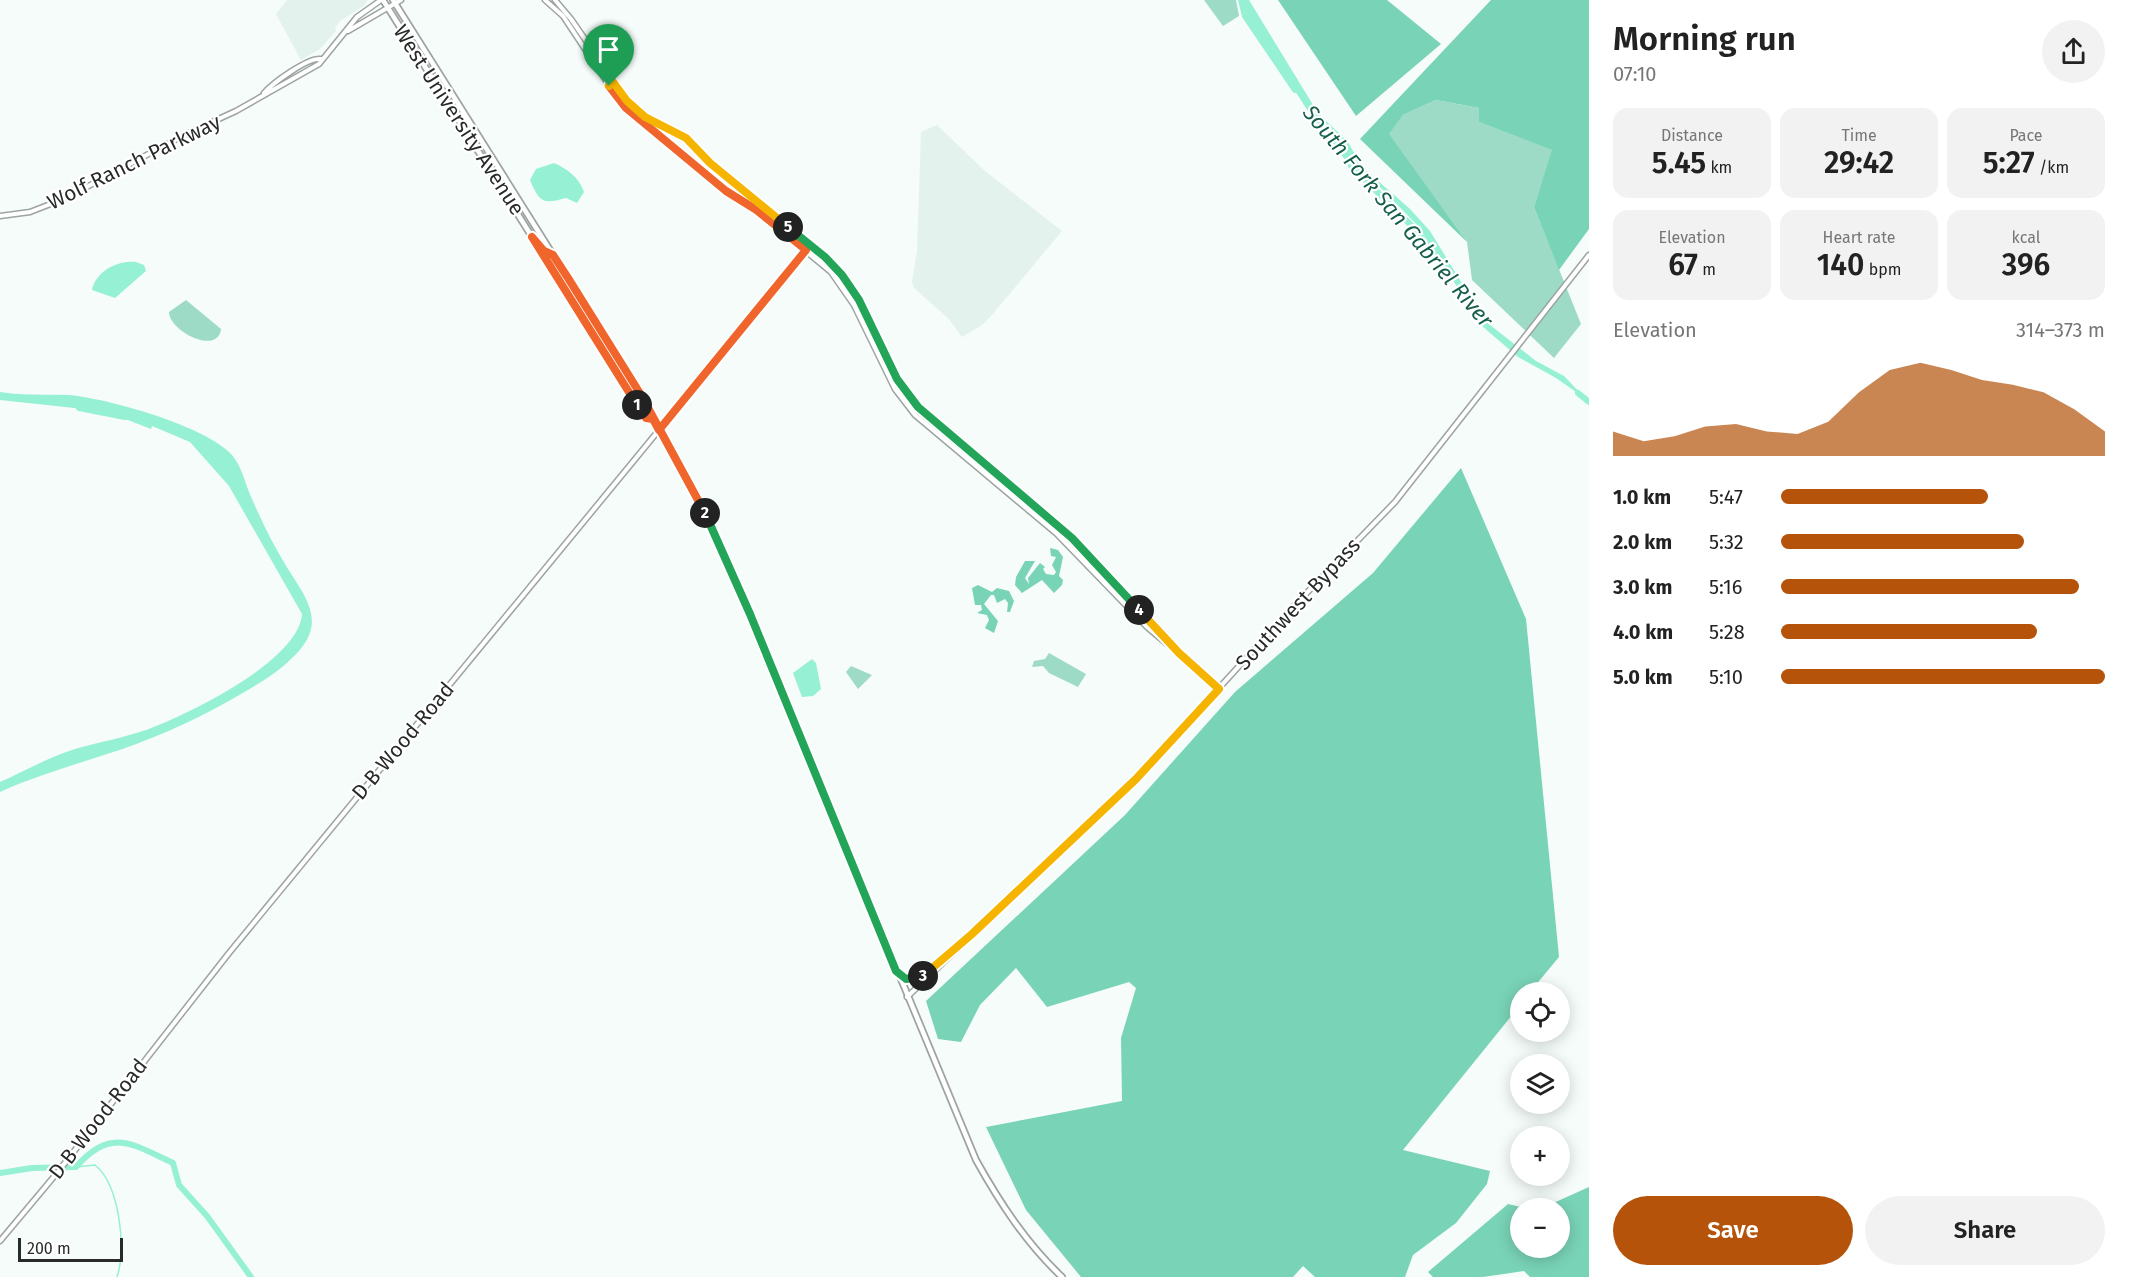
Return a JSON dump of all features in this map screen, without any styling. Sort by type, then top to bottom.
[{"type":"main road","name":"West University Avenue","points":[[382,0],[646,418],[653,419]]},
{"type":"main road","name":"West University Avenue","points":[[396,1],[641,395],[720,542],[976,1160],[1019,1229],[1062,1277]]},
{"type":"main road","points":[[532,237],[544,251],[553,255]]},
{"type":"main road","points":[[558,281],[564,282],[581,300]]},
{"type":"street","name":"Wolf Ranch Parkway","points":[[0,216],[30,212],[66,198],[186,134],[236,111],[320,64],[321,59],[357,17],[382,0]]},
{"type":"street","points":[[545,0],[563,16],[611,84],[627,101],[645,117],[686,138],[712,165],[831,262],[849,285],[897,379],[918,407],[1072,538],[1179,653]]},
{"type":"street","points":[[555,0],[571,18],[626,108],[726,191],[755,209],[831,272],[847,293],[892,384],[915,415],[1057,534],[1147,627],[1219,689]]},
{"type":"street","name":"Wolf Ranch Parkway","points":[[345,32],[388,8],[396,1]]},
{"type":"street","name":"D B Wood Road","points":[[0,1241],[65,1163],[229,953],[810,245]]},
{"type":"street","name":"Southwest Bypass","points":[[907,997],[927,975],[1136,779],[1318,580],[1395,502],[1589,255]]},
{"type":"street","points":[[896,971],[906,979],[927,975]]},
{"type":"shaded area","points":[[287,0],[367,0],[365,5],[340,21],[335,28],[336,31],[320,49],[301,60],[276,14]]},
{"type":"shaded area","points":[[1204,0],[1236,0],[1239,16],[1223,26]]},
{"type":"shaded area","points":[[1240,0],[1249,0],[1318,113],[1348,142],[1362,167],[1409,208],[1430,231],[1485,321],[1536,361],[1564,376],[1586,399],[1556,378],[1518,357],[1482,326],[1419,227],[1370,177],[1352,169],[1306,108],[1258,34]]},
{"type":"shaded area","points":[[1278,0],[1387,0],[1441,44],[1356,116]]},
{"type":"shaded area","points":[[1491,0],[1589,0],[1589,229],[1559,270],[1534,207],[1552,150],[1479,122],[1479,108],[1436,100],[1403,115],[1389,134],[1467,242],[1360,139]]},
{"type":"shaded area","points":[[1436,100],[1479,108],[1479,122],[1553,150],[1534,207],[1581,324],[1554,358],[1472,280],[1467,242],[1388,134],[1403,115]]},
{"type":"shaded area","points":[[937,125],[985,171],[1062,231],[992,315],[982,325],[962,337],[949,319],[914,288],[912,282],[917,251],[921,132]]},
{"type":"shaded area","points":[[554,163],[572,174],[582,187],[584,192],[577,203],[566,198],[548,201],[537,194],[530,180],[536,169]]},
{"type":"shaded area","points":[[136,262],[144,265],[146,271],[115,298],[92,290],[98,277],[109,268],[122,263]]},
{"type":"shaded area","points":[[186,300],[221,329],[218,337],[212,340],[194,338],[177,326],[169,312]]},
{"type":"shaded area","points":[[0,392],[85,397],[155,415],[219,444],[232,455],[238,464],[267,531],[303,593],[311,614],[312,625],[309,636],[291,659],[260,682],[213,710],[138,743],[0,792],[0,782],[46,760],[75,749],[146,730],[213,699],[262,667],[282,650],[296,632],[302,614],[229,486],[190,442],[152,426],[151,429],[115,415],[93,410],[0,400]]},
{"type":"shaded area","points":[[1461,468],[1526,619],[1559,957],[1538,982],[1510,982],[1510,1018],[1403,1150],[1490,1171],[1487,1184],[1456,1223],[1413,1255],[1405,1277],[1315,1277],[1303,1266],[1293,1277],[1081,1277],[1026,1210],[986,1127],[1122,1101],[1121,1038],[1136,988],[1129,982],[1047,1007],[1016,968],[980,1005],[961,1042],[938,1039],[926,1001],[1125,815],[1235,692],[1373,573]]},
{"type":"shaded area","points":[[1050,548],[1058,550],[1063,557],[1059,576],[1063,580],[1062,585],[1054,593],[1042,580],[1022,593],[1015,585],[1016,577],[1025,561],[1035,561],[1025,578],[1029,584],[1028,578],[1040,563],[1045,567],[1043,569],[1046,574],[1054,575],[1056,572],[1052,565],[1056,557],[1051,556]]},
{"type":"shaded area","points":[[978,585],[992,592],[997,588],[1009,591],[1014,601],[1010,612],[1007,612],[1008,603],[1005,599],[997,603],[994,595],[991,595],[984,604],[998,621],[994,633],[985,628],[989,620],[987,615],[977,613],[982,610],[981,605],[975,605],[972,588]]},
{"type":"shaded area","points":[[1049,653],[1086,674],[1078,687],[1049,673],[1043,666],[1032,667],[1034,661],[1045,659]]},
{"type":"shaded area","points":[[812,659],[816,663],[821,689],[813,696],[802,697],[793,673]]},
{"type":"shaded area","points":[[851,666],[872,675],[858,689],[846,672]]},
{"type":"shaded area","points":[[1589,1187],[1589,1277],[1530,1277],[1524,1271],[1483,1277],[1433,1277],[1428,1272],[1508,1204],[1510,1204],[1510,1258],[1570,1258],[1570,1198],[1564,1198]]},
{"type":"waterway","name":"South Fork San Gabriel River","points":[[1241,0],[1245,16],[1295,90]]},
{"type":"waterway","name":"South Fork San Gabriel River","points":[[1351,166],[1413,227],[1447,268]]},
{"type":"waterway","name":"South Fork San Gabriel River","points":[[1578,393],[1589,402]]},
{"type":"waterway","points":[[79,408],[125,417]]},
{"type":"waterway","points":[[0,1173],[32,1168],[76,1167],[100,1147],[111,1143],[134,1145],[173,1163],[179,1185],[207,1216],[251,1277]]},
{"type":"waterway","points":[[76,1167],[95,1165],[110,1186],[119,1217],[121,1234],[120,1265],[117,1277]]},
{"type":"route","points":[[609,86],[613,82],[627,101],[651,121],[686,138],[707,161],[831,262],[855,294],[894,374],[918,407],[1072,538],[1179,653],[1219,689],[1136,779],[927,975],[906,979],[896,971],[720,542],[687,477],[664,440],[653,419],[651,412],[641,395],[553,255],[544,251],[532,237],[646,418],[653,419],[659,430],[806,250],[755,209],[726,191],[626,108],[609,86]]}]
